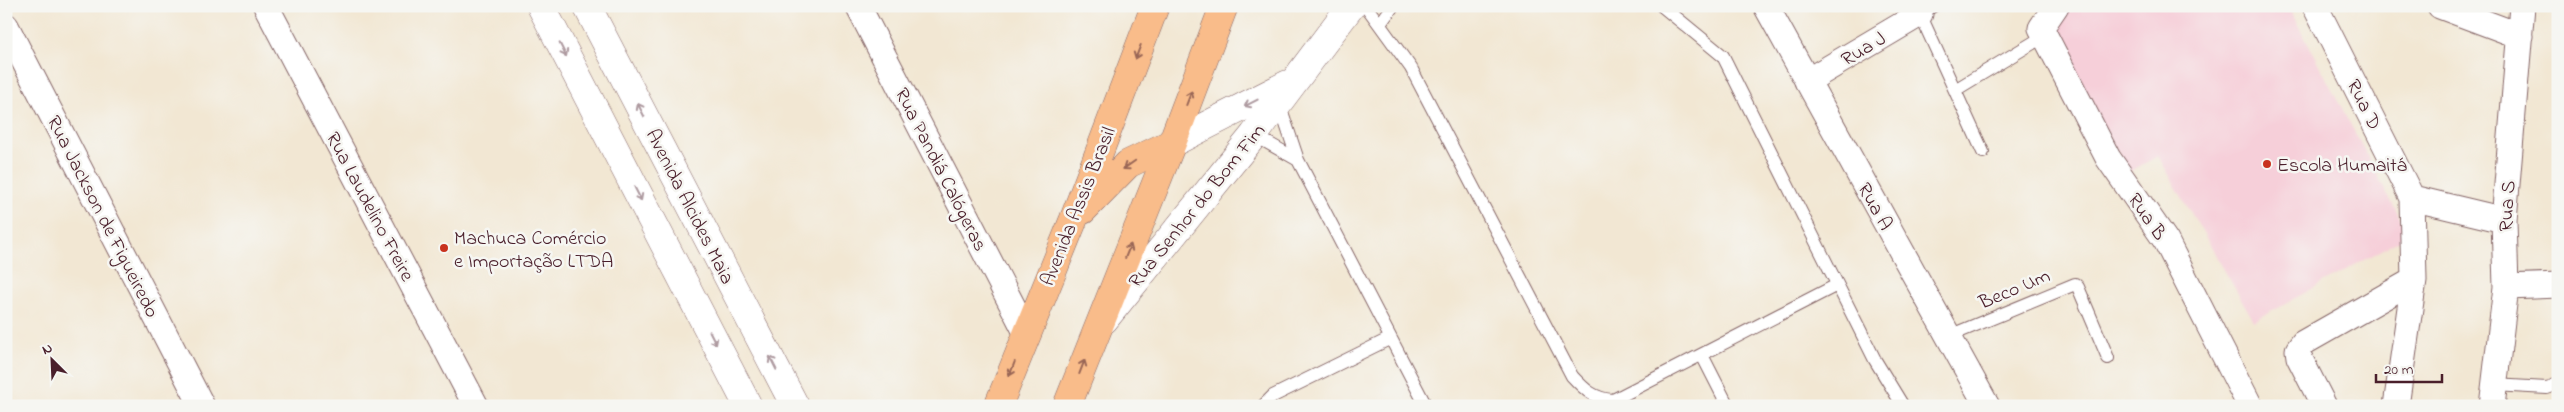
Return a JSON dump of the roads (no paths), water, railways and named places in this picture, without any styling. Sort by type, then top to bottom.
[{"type":"main road","name":"Avenida Assis Brasil","points":[[998,406],[1026,332],[1073,221],[1156,6]]},
{"type":"main road","points":[[1067,406],[1172,143],[1224,6]]},
{"type":"main road","points":[[1073,221],[1128,164],[1172,143]]},
{"type":"street","name":"Rua Laudelino Freire","points":[[266,6],[476,406]]},
{"type":"street","name":"Avenida Alcides Maia","points":[[541,6],[748,406]]},
{"type":"street","name":"Avenida Alcides Maia","points":[[587,6],[795,406]]},
{"type":"street","name":"Rua Pandiá Calógeras","points":[[858,6],[1026,332]]},
{"type":"street","name":"Rua Senhor do Bom Fim","points":[[1097,329],[1254,135],[1350,6]]},
{"type":"street","name":"Rua A","points":[[1766,6],[1987,406]]},
{"type":"street","points":[[2044,32],[2056,6]]},
{"type":"street","name":"Rua D","points":[[2315,6],[2412,198]]},
{"type":"street","points":[[2440,6],[2520,36]]},
{"type":"street","name":"Rua S","points":[[2493,395],[2506,287],[2504,220],[2522,6]]},
{"type":"street","name":"Rua J","points":[[1806,81],[1923,9]]},
{"type":"street","name":"Rua Jackson de Figueiredo","points":[[6,26],[202,406]]},
{"type":"street","name":"Rua B","points":[[2044,32],[2108,158],[2166,242],[2250,406]]},
{"type":"street","name":"Rua Senhor do Bom Fim","points":[[1172,143],[1286,91]]},
{"type":"street","points":[[2396,406],[2414,280],[2412,198],[2504,220]]},
{"type":"street","points":[[2324,406],[2299,357],[2298,350],[2303,343],[2414,280]]},
{"type":"street","points":[[2506,287],[2558,285]]},
{"type":"lane","points":[[1366,6],[1411,68],[1572,376],[1588,393],[1600,399],[1613,400],[1702,356],[1837,285]]},
{"type":"lane","points":[[1380,24],[1393,6]]},
{"type":"lane","points":[[1662,6],[1723,56],[1875,360],[1903,406]]},
{"type":"lane","points":[[1923,9],[1955,90],[1983,152]]},
{"type":"lane","points":[[1955,90],[2044,32]]},
{"type":"lane","points":[[1286,91],[1298,160],[1389,339],[1426,406]]},
{"type":"lane","points":[[1254,135],[1298,160]]},
{"type":"lane","name":"Beco Um","points":[[1948,336],[2075,284],[2078,287],[2108,358]]},
{"type":"lane","points":[[1263,406],[1273,396],[1389,339]]},
{"type":"lane","points":[[1702,356],[1728,406]]},
{"type":"lane","points":[[2493,395],[2547,388],[2558,384]]},
{"type":"place","name":"Escola Humaitá","points":[[2267,164]]},
{"type":"place","name":"Machuca Comércio e Importação LTDA","points":[[444,248]]}]
